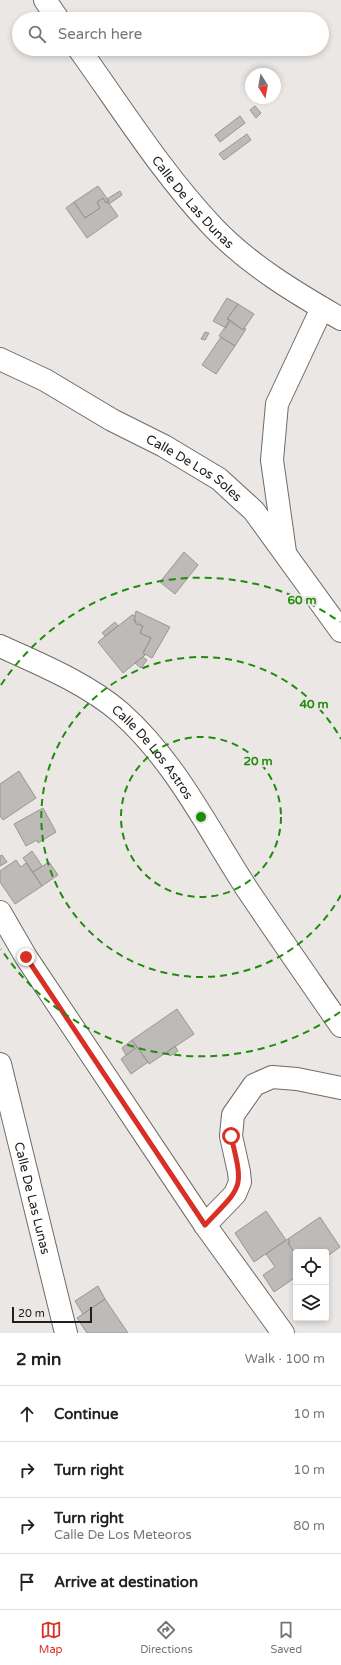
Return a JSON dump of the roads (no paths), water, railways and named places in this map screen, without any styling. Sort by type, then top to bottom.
[{"type":"street","points":[[45,0],[53,12]]},
{"type":"street","name":"Calle De Las Dunas","points":[[84,56],[175,183],[213,228],[243,254],[277,280],[341,319]]},
{"type":"street","points":[[285,555],[272,460],[277,404],[322,308]]},
{"type":"street","name":"Calle De Los Soles","points":[[0,359],[45,380],[112,420],[164,446],[219,479],[254,512],[341,631]]},
{"type":"street","name":"Calle De Los Astros","points":[[0,646],[43,665],[87,690],[120,712],[150,743],[188,794],[247,889],[341,1026]]},
{"type":"street","points":[[0,912],[26,957],[205,1225],[282,1333]]},
{"type":"street","name":"Calle De Las Lunas","points":[[0,1064],[66,1333]]},
{"type":"street","points":[[205,1225],[235,1194],[240,1182],[240,1172],[231,1136],[233,1115],[254,1085],[272,1077],[297,1079],[341,1088]]}]
